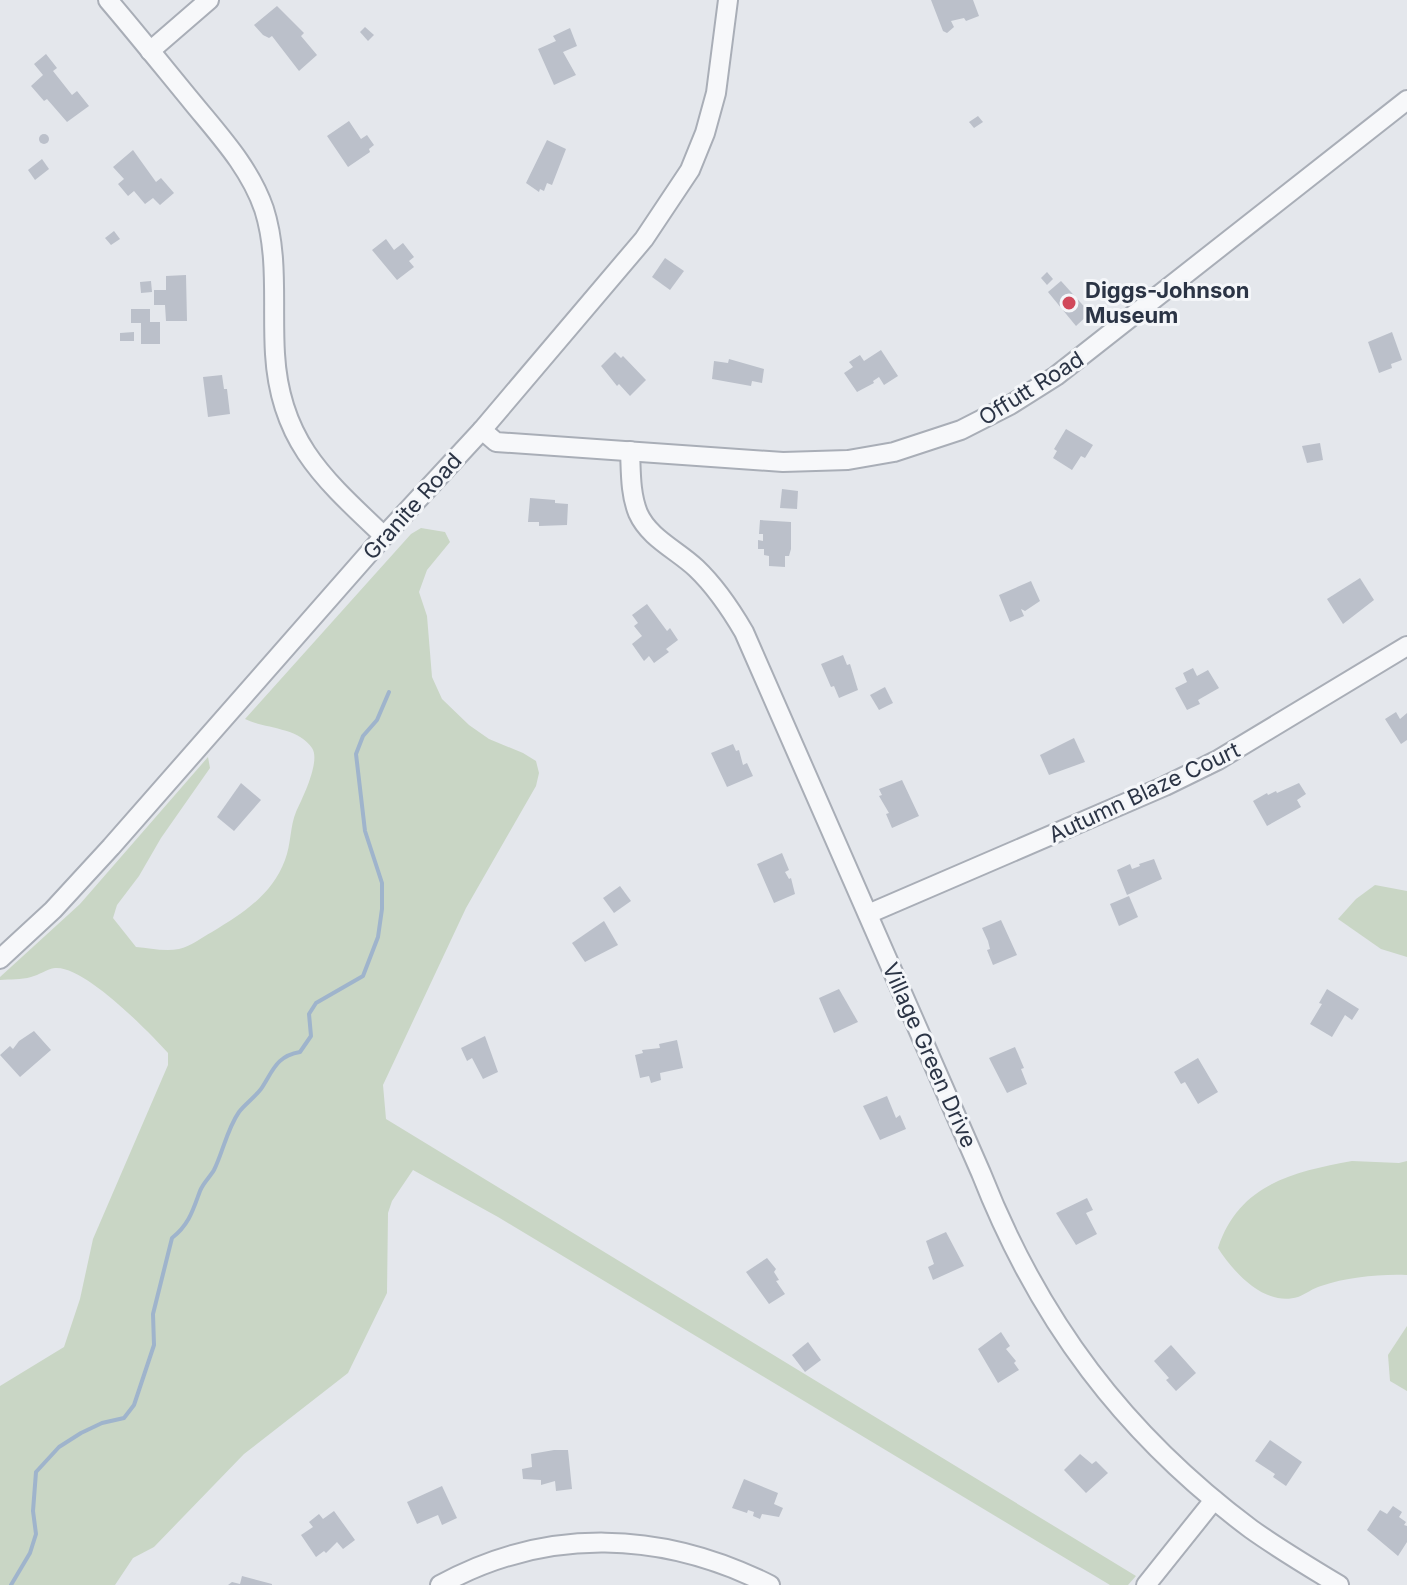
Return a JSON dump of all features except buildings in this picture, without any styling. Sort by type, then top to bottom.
[{"type":"street","points":[[108,0],[233,151],[253,184],[264,211],[274,268],[275,355],[279,385],[295,435],[323,478],[384,536]]},
{"type":"street","points":[[150,51],[209,0]]},
{"type":"street","name":"Granite Road","points":[[0,959],[53,910],[111,847],[384,536],[482,430],[644,239],[690,170],[705,133],[716,93],[728,0]]},
{"type":"street","name":"Offutt Road","points":[[482,430],[496,442],[783,462],[837,461],[905,449],[979,422],[1026,396],[1075,361],[1407,100]]},
{"type":"street","name":"Village Green Drive","points":[[630,451],[632,491],[639,515],[656,537],[693,565],[714,586],[744,632],[1003,1229],[1035,1290],[1076,1353],[1141,1433],[1214,1500],[1252,1530],[1339,1585]]},
{"type":"street","name":"Autumn Blaze Court","points":[[868,914],[1165,786],[1218,760],[1407,646]]},
{"type":"street","points":[[1146,1585],[1214,1500]]},
{"type":"street","points":[[440,1585],[486,1563],[525,1551],[602,1542],[680,1550],[714,1560],[770,1585]]},
{"type":"green space","points":[[421,528],[445,532],[450,542],[427,570],[419,592],[427,616],[432,677],[442,699],[489,739],[536,761],[539,773],[536,786],[466,908],[383,1085],[386,1119],[1136,1576],[1128,1585],[1110,1585],[498,1217],[413,1170],[392,1201],[388,1213],[387,1293],[348,1373],[244,1454],[154,1547],[133,1558],[115,1585],[0,1585],[0,1386],[64,1347],[80,1299],[93,1239],[168,1065],[168,1053],[98,988],[67,970],[55,968],[23,979],[0,980],[0,977],[80,904],[208,757],[210,768],[117,905],[113,918],[136,947],[179,949],[234,918],[264,893],[285,860],[294,817],[312,771],[314,754],[306,741],[298,736],[245,719],[411,534]]},
{"type":"green space","points":[[1375,885],[1407,891],[1407,957],[1381,949],[1338,919],[1356,899]]},
{"type":"green space","points":[[1352,1161],[1407,1161],[1407,1275],[1342,1280],[1286,1299],[1274,1297],[1252,1286],[1218,1248],[1227,1226],[1240,1209],[1254,1195],[1289,1176]]},
{"type":"green space","points":[[1407,1326],[1407,1391],[1390,1381],[1388,1355]]},
{"type":"waterway","points":[[11,1585],[30,1553],[36,1534],[33,1511],[36,1472],[59,1447],[102,1423],[124,1418],[134,1405],[154,1345],[153,1314],[172,1238],[190,1217],[235,1119],[280,1061],[300,1052],[311,1036],[309,1014],[316,1003],[363,976],[378,937],[382,883],[365,831],[356,754],[363,736],[377,720],[389,692]]},
{"type":"place","name":"Diggs-Johnson Museum","points":[[1069,303]]}]
